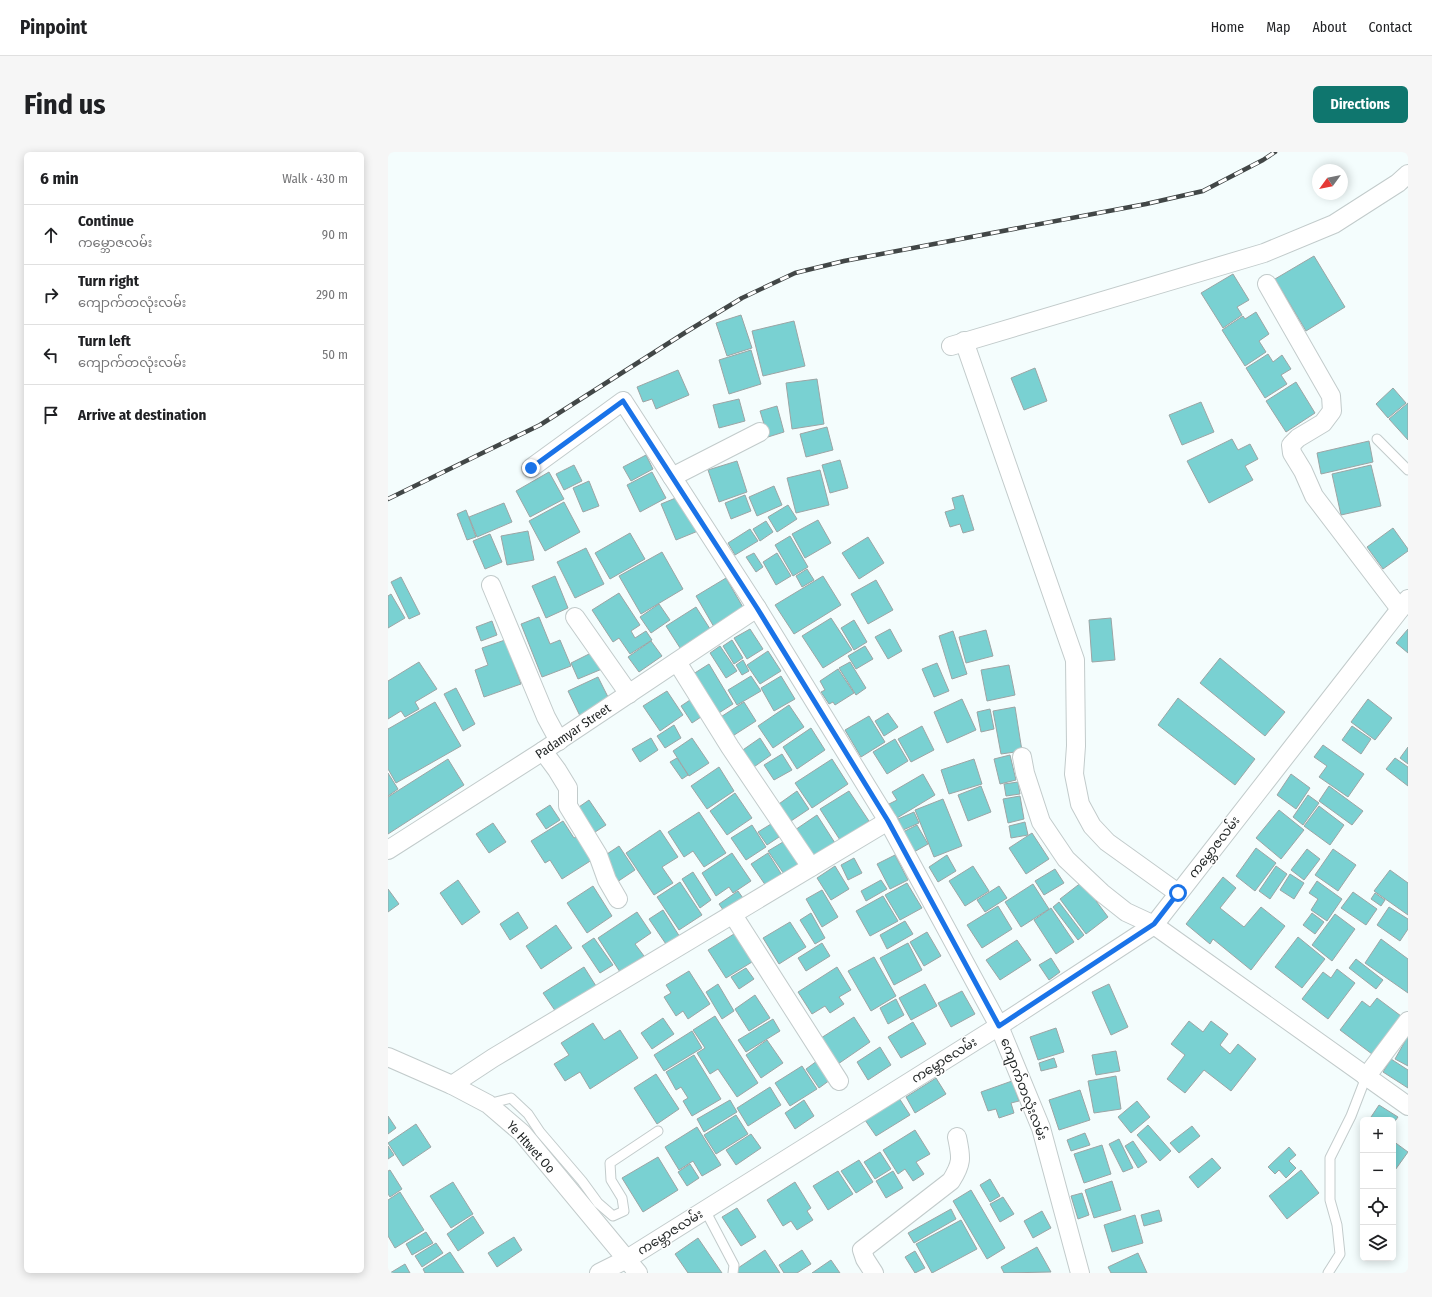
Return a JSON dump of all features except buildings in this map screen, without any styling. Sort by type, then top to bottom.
[{"type":"street","points":[[1178,893],[1107,842],[1092,826],[1080,804],[1074,774],[1076,746],[1075,660],[957,344],[1264,253],[1334,224],[1398,183],[1408,174]]},
{"type":"street","points":[[1267,284],[1331,396],[1332,411],[1323,423],[1298,438],[1291,445],[1292,453],[1314,496],[1404,604]]},
{"type":"street","name":"ကျောက်တလုံးလမ်း","points":[[531,468],[623,401],[757,608],[888,821],[999,1026],[1041,1128],[1080,1273]]},
{"type":"street","points":[[672,477],[760,432]]},
{"type":"street","points":[[491,585],[546,717],[559,741]]},
{"type":"street","name":"ကမ္ဘောဇလမ်း","points":[[600,1273],[623,1266],[705,1210],[999,1026],[1154,924],[1404,604]]},
{"type":"street","name":"Padamyar Street","points":[[388,850],[559,741],[757,608]]},
{"type":"street","points":[[575,617],[629,694]]},
{"type":"street","points":[[677,662],[730,747],[811,867]]},
{"type":"street","points":[[543,751],[568,788],[568,806],[598,855],[607,880],[618,899]]},
{"type":"street","points":[[1022,757],[1025,773],[1042,822],[1066,859],[1102,894],[1126,912],[1154,924],[1408,1106]]},
{"type":"street","points":[[452,1085],[493,1058],[888,821]]},
{"type":"street","points":[[733,915],[838,1081]]},
{"type":"street","points":[[1366,1076],[1408,1022]]},
{"type":"street","name":"Ye Htwet Oo","points":[[388,1057],[452,1085],[488,1104],[522,1133],[623,1266],[638,1273]]},
{"type":"street","points":[[874,1273],[864,1259],[862,1250],[951,1181],[958,1170],[961,1157],[957,1137]]},
{"type":"lane","points":[[1378,439],[1408,470]]},
{"type":"lane","points":[[1328,1273],[1340,1254],[1337,1225],[1330,1200],[1330,1158],[1351,1116],[1366,1076]]},
{"type":"lane","points":[[488,1104],[511,1098],[528,1114],[540,1132],[582,1181],[598,1203],[613,1216],[624,1211],[622,1198],[611,1180],[610,1163],[658,1131]]},
{"type":"lane","points":[[705,1210],[734,1265],[733,1273]]},
{"type":"railway","points":[[388,499],[540,425],[742,298],[795,273],[844,261],[1146,204],[1203,191],[1263,160],[1275,152]]},
{"type":"route","points":[[531,468],[623,401],[757,608],[888,821],[999,1026],[1154,924],[1178,893]]}]
